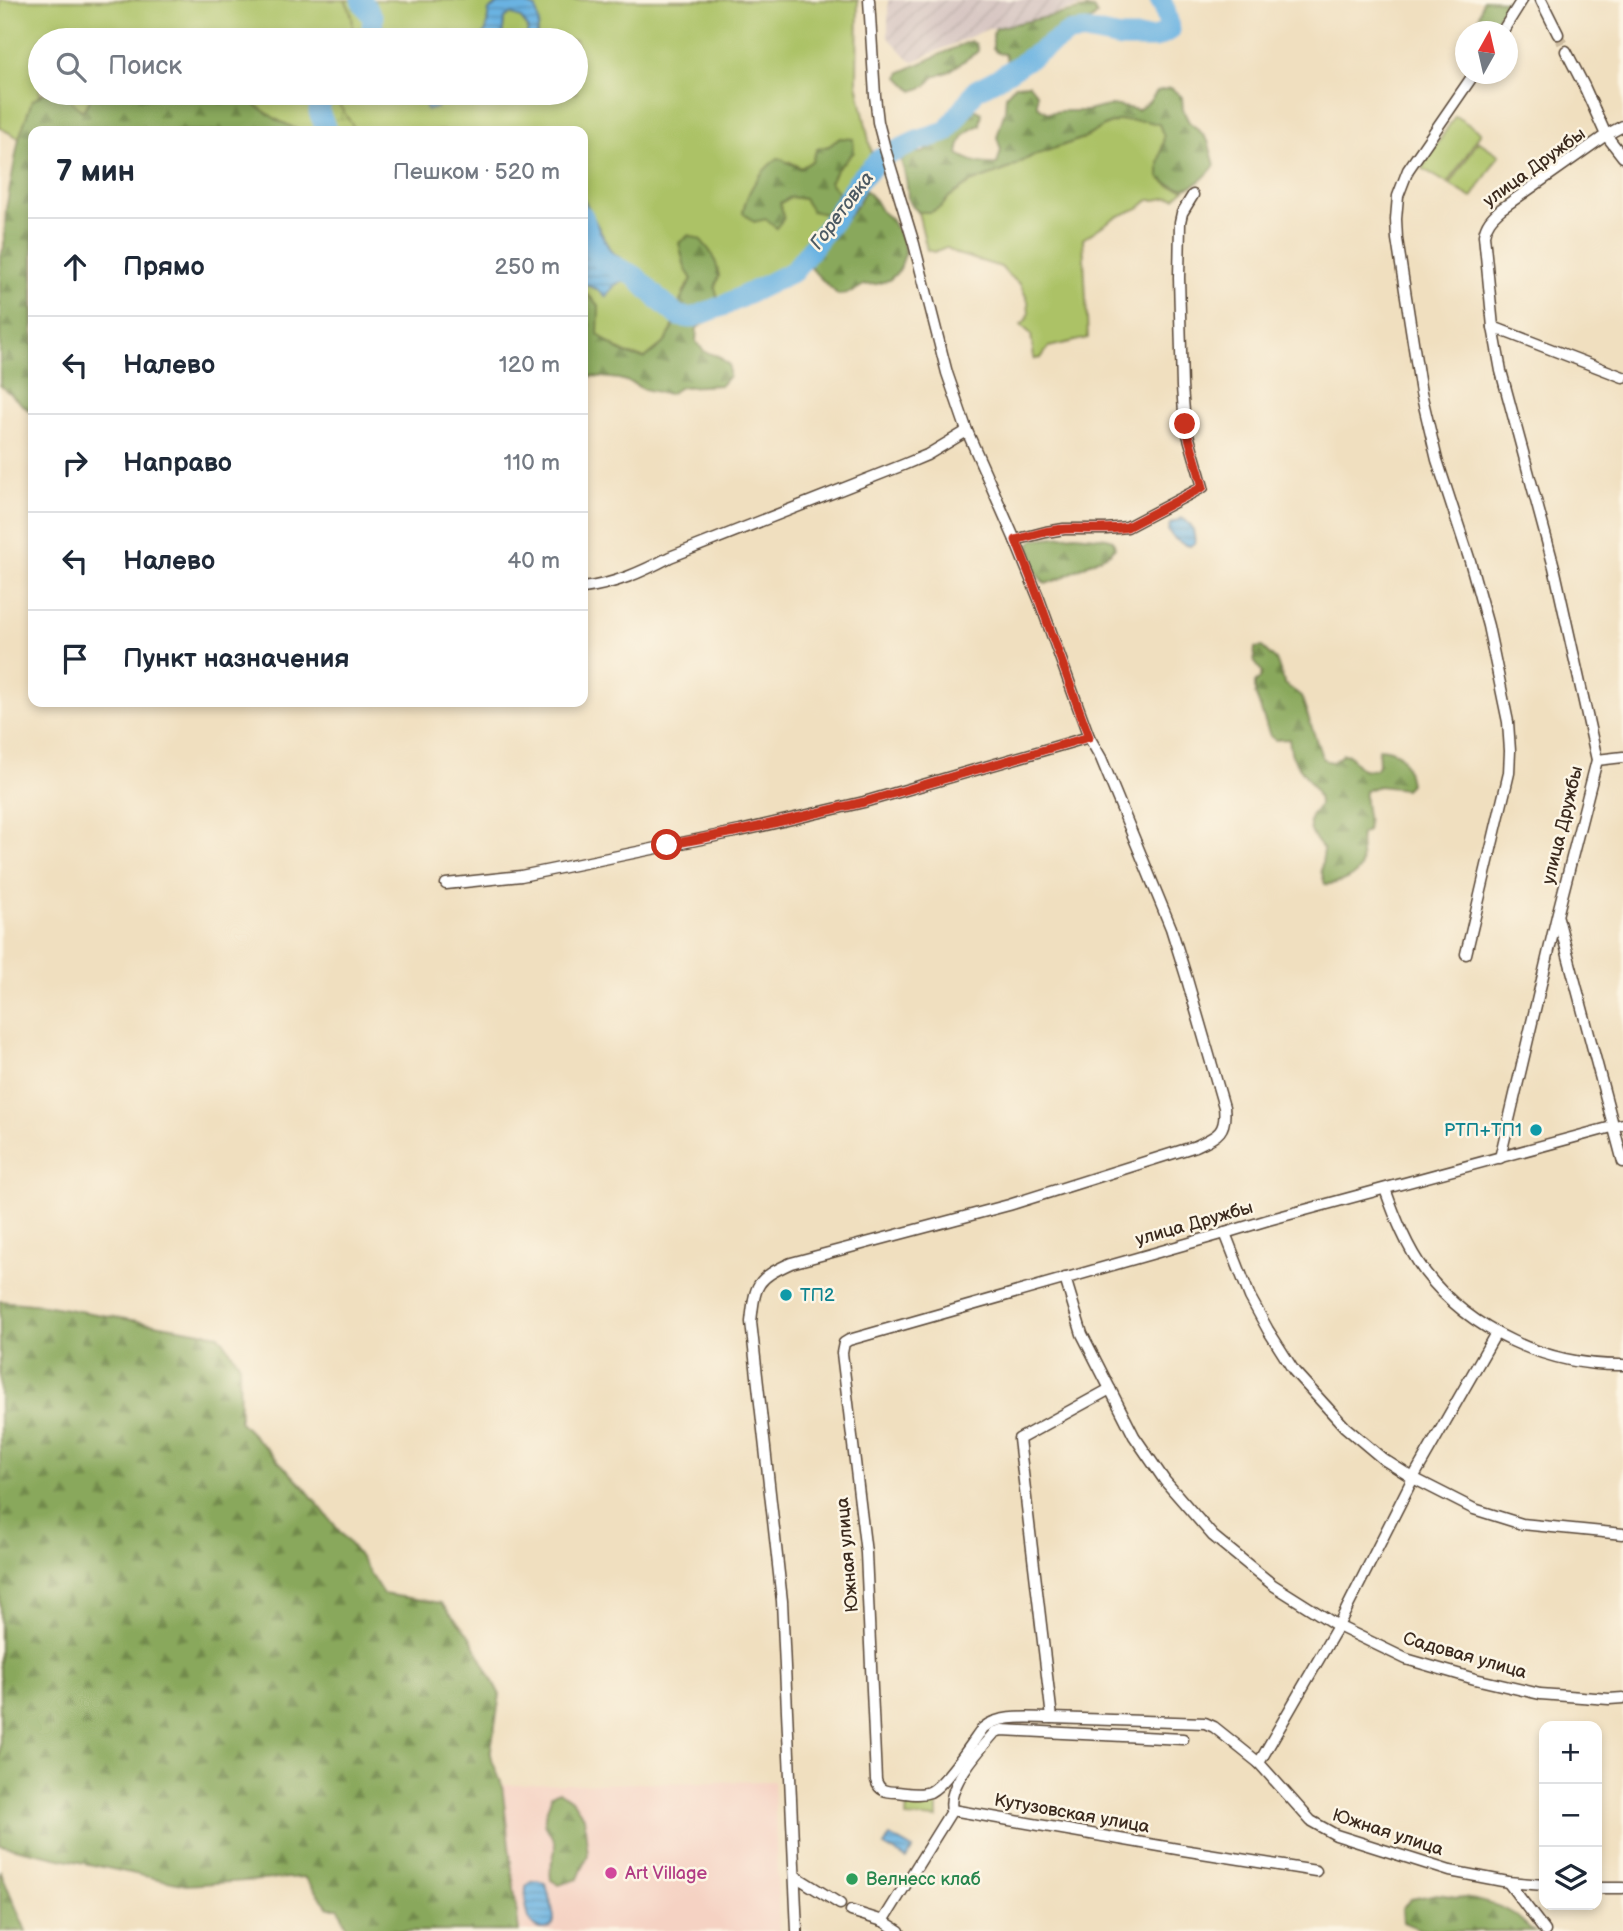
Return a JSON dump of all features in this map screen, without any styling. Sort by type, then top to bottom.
[{"type":"street","points":[[797,1931],[782,1601],[751,1322],[754,1294],[766,1274],[791,1263],[1009,1205],[1196,1146],[1214,1138],[1222,1131],[1226,1120],[1171,928],[1101,758],[1089,737],[1016,540],[967,431],[947,373],[914,244],[885,149],[875,96],[869,0]]},
{"type":"street","points":[[1509,21],[1522,0]]},
{"type":"street","points":[[1541,0],[1558,34]]},
{"type":"street","points":[[1566,51],[1606,135],[1623,157]]},
{"type":"street","points":[[1466,954],[1509,773],[1508,722],[1471,561],[1437,460],[1421,393],[1396,219],[1398,196],[1408,170],[1467,84]]},
{"type":"street","name":"улица Дружбы","points":[[1065,1278],[1500,1158],[1597,760],[1554,567],[1501,371],[1484,249],[1485,227],[1501,209],[1606,135],[1623,126]]},
{"type":"street","points":[[1016,540],[1046,531],[1127,527],[1203,487],[1185,424],[1180,350],[1180,222],[1182,213],[1193,195]]},
{"type":"street","points":[[1493,327],[1623,377]]},
{"type":"street","points":[[588,587],[602,586],[641,573],[670,557],[927,455],[967,431]]},
{"type":"street","points":[[446,884],[521,876],[740,831],[864,802],[1089,737]]},
{"type":"street","points":[[1597,760],[1623,757]]},
{"type":"street","points":[[1557,916],[1618,1125],[1623,1162]]},
{"type":"street","points":[[1500,1158],[1618,1125]]},
{"type":"street","points":[[1385,1189],[1404,1234],[1425,1272],[1466,1312],[1496,1333],[1538,1352],[1566,1360],[1623,1365]]},
{"type":"street","points":[[1225,1234],[1250,1297],[1294,1371],[1345,1427],[1383,1459],[1413,1478],[1474,1508],[1522,1524],[1623,1534]]},
{"type":"street","name":"Садовая улица","points":[[1065,1278],[1082,1335],[1134,1436],[1157,1470],[1213,1536],[1273,1586],[1338,1626],[1406,1659],[1540,1694],[1623,1698]]},
{"type":"street","name":"Южная улица","points":[[1065,1278],[844,1343],[842,1353],[866,1553],[878,1786],[886,1792],[931,1792],[941,1784],[983,1728],[999,1719],[1205,1723],[1214,1727],[1259,1763],[1311,1821],[1336,1836],[1450,1871],[1508,1882],[1539,1885]]},
{"type":"street","points":[[1259,1763],[1338,1626],[1413,1478],[1496,1333]]},
{"type":"street","points":[[1052,1718],[1019,1438],[1110,1389]]},
{"type":"street","points":[[883,1921],[952,1810],[952,1794],[961,1776],[995,1732],[1002,1730],[1183,1739]]},
{"type":"street","name":"Кутузовская улица","points":[[952,1810],[1316,1871]]},
{"type":"street","points":[[795,1877],[839,1904]]},
{"type":"street","points":[[1508,1882],[1545,1931]]},
{"type":"street","points":[[1602,1888],[1623,1888]]},
{"type":"street","points":[[851,1911],[883,1921],[899,1931]]},
{"type":"shaded area","points":[[888,0],[1101,0],[1041,18],[988,29],[912,62],[888,37]]},
{"type":"shaded area","name":"Art Village","points":[[774,1781],[779,1931],[439,1931],[446,1849],[502,1785]]},
{"type":"green space","points":[[0,0],[345,0],[352,15],[352,28],[28,28],[28,105],[31,105],[19,138],[0,128]]},
{"type":"green space","points":[[345,0],[373,0],[382,28],[352,28],[350,10]]},
{"type":"green space","points":[[373,0],[504,0],[489,10],[486,28],[382,28]]},
{"type":"green space","points":[[511,0],[858,0],[857,83],[871,159],[860,165],[837,206],[798,257],[762,282],[719,302],[715,288],[685,268],[692,279],[684,291],[672,330],[665,342],[645,358],[625,353],[597,334],[599,306],[588,296],[588,285],[603,287],[639,275],[610,250],[588,208],[588,126],[353,126],[339,105],[434,105],[437,108],[438,105],[588,105],[588,28],[538,28],[539,23],[522,2]],"holes":[[[840,138],[854,152],[836,170],[830,182],[805,199],[791,197],[780,203],[776,228],[766,219],[790,162],[801,168],[812,161],[817,149],[829,146]]]},
{"type":"green space","points":[[1483,0],[1506,1],[1495,21],[1478,21]]},
{"type":"green space","points":[[1088,8],[1094,9],[1097,15],[1092,20],[1040,41],[1031,50],[1007,61],[1005,54],[998,53],[993,48],[996,28]]},
{"type":"green space","points":[[510,13],[521,18],[528,28],[503,28],[504,19]]},
{"type":"green space","points":[[970,41],[976,44],[978,51],[948,72],[934,77],[926,86],[913,91],[899,77],[901,72]]},
{"type":"green space","points":[[1029,84],[1037,94],[1037,106],[1048,113],[1086,111],[1113,105],[1138,110],[1149,102],[1157,91],[1171,88],[1182,97],[1183,110],[1189,122],[1208,141],[1215,165],[1196,184],[1183,188],[1175,187],[1159,177],[1164,137],[1159,124],[1120,120],[1084,138],[1032,156],[1008,169],[970,183],[931,212],[918,212],[908,200],[901,161],[909,151],[923,153],[970,107],[982,113],[980,125],[964,136],[958,154],[977,162],[997,164],[1001,150],[997,137],[1005,110],[1006,95],[1015,85]]},
{"type":"green space","points":[[31,105],[76,105],[82,111],[87,105],[255,105],[290,126],[28,126],[28,410],[0,385],[0,258],[4,247],[6,209],[19,138]]},
{"type":"green space","points":[[76,105],[87,105],[82,111]]},
{"type":"green space","points":[[255,105],[312,105],[316,126],[290,126]]},
{"type":"green space","points":[[312,105],[339,105],[353,126],[316,126]]},
{"type":"green space","points":[[1455,116],[1481,132],[1448,184],[1422,168]]},
{"type":"green space","points":[[1120,120],[1159,124],[1164,137],[1159,177],[1170,186],[1185,189],[1175,198],[1149,200],[1139,208],[1114,218],[1083,239],[1088,338],[1049,347],[1041,358],[1034,359],[1031,334],[1021,325],[1029,314],[1028,301],[1020,284],[1001,267],[957,254],[946,247],[934,252],[927,250],[918,212],[931,212],[970,183],[1008,169],[1032,156],[1084,138]]},
{"type":"green space","points":[[840,138],[853,139],[854,152],[836,170],[830,182],[838,192],[825,214],[812,211],[804,199],[791,197],[780,203],[784,218],[776,228],[766,219],[754,222],[743,213],[755,182],[778,158],[801,168],[812,161],[817,149],[829,146]]},
{"type":"green space","points":[[1478,141],[1499,155],[1472,198],[1450,185]]},
{"type":"green space","points":[[865,190],[881,211],[891,219],[903,241],[905,254],[899,271],[889,280],[864,285],[852,292],[838,295],[809,265],[852,211]]},
{"type":"green space","points":[[689,235],[701,240],[716,263],[719,276],[715,288],[719,302],[718,314],[697,328],[696,342],[705,352],[718,356],[729,365],[729,376],[721,385],[681,387],[669,394],[643,389],[619,379],[588,377],[588,296],[599,306],[598,334],[619,350],[645,358],[665,342],[672,330],[679,303],[692,279],[685,268],[679,243]]},
{"type":"green space","points":[[1075,535],[1107,538],[1113,540],[1115,547],[1110,553],[1046,584],[1034,565],[1030,543],[1035,539]]},
{"type":"green space","points":[[1262,647],[1276,660],[1285,684],[1301,696],[1322,757],[1333,762],[1343,754],[1350,755],[1360,768],[1371,770],[1376,769],[1379,762],[1378,748],[1386,749],[1402,758],[1407,770],[1410,784],[1405,789],[1378,786],[1365,791],[1368,826],[1367,831],[1361,834],[1361,865],[1354,875],[1339,882],[1325,884],[1321,870],[1324,850],[1311,831],[1311,816],[1318,807],[1318,797],[1291,753],[1289,739],[1275,740],[1270,736],[1255,693],[1255,683],[1262,672],[1254,661],[1255,648]]},
{"type":"green space","points":[[0,1301],[44,1305],[219,1335],[239,1363],[240,1422],[304,1487],[357,1553],[383,1594],[441,1603],[469,1635],[500,1695],[490,1755],[502,1785],[519,1931],[348,1931],[339,1908],[329,1908],[304,1877],[186,1885],[0,1845]]},
{"type":"green space","points":[[559,1791],[573,1801],[584,1817],[588,1855],[578,1879],[559,1885],[551,1880],[550,1870],[555,1847],[545,1818],[551,1795]]},
{"type":"green space","points":[[907,1802],[937,1803],[937,1819],[906,1817]]},
{"type":"green space","points":[[0,1870],[26,1931],[0,1931]]},
{"type":"green space","points":[[1437,1894],[1495,1905],[1512,1913],[1534,1931],[1425,1931],[1403,1922],[1402,1908],[1411,1899]]},
{"type":"water","points":[[504,0],[522,2],[536,8],[538,28],[528,28],[521,18],[510,14],[504,19],[503,28],[486,28],[489,10]]},
{"type":"water","points":[[425,105],[438,105],[437,108],[427,110]]},
{"type":"water","points":[[588,208],[610,250],[640,275],[615,285],[606,297],[588,286]]},
{"type":"water","points":[[1182,518],[1193,531],[1195,543],[1190,546],[1177,541],[1168,530],[1170,524]]},
{"type":"water","points":[[890,1836],[913,1849],[907,1859],[884,1846]]},
{"type":"water","points":[[538,1881],[545,1883],[554,1917],[551,1927],[544,1929],[532,1924],[526,1906],[526,1886]]},
{"type":"waterway","name":"Горетовка","points":[[361,0],[373,18],[372,28]]},
{"type":"waterway","name":"Горетовка","points":[[588,234],[603,261],[635,276],[678,316],[691,318],[725,305],[794,271],[835,218],[857,182],[881,158],[917,141],[946,132],[976,90],[1068,33],[1086,31],[1121,38],[1155,38],[1170,30],[1160,0]]},
{"type":"waterway","name":"Горетовка","points":[[320,105],[319,112],[325,126]]},
{"type":"tunnel","points":[[1558,34],[1566,51]]},
{"type":"place","name":"РТП+ТП1","points":[[1536,1130]]},
{"type":"place","name":"ТП2","points":[[786,1295]]},
{"type":"place","name":"Art Village","points":[[611,1873]]},
{"type":"place","name":"Велнесс клаб","points":[[852,1879]]},
{"type":"route","points":[[667,845],[864,802],[1089,737],[1016,540],[1046,531],[1127,527],[1203,487],[1185,424]]}]
